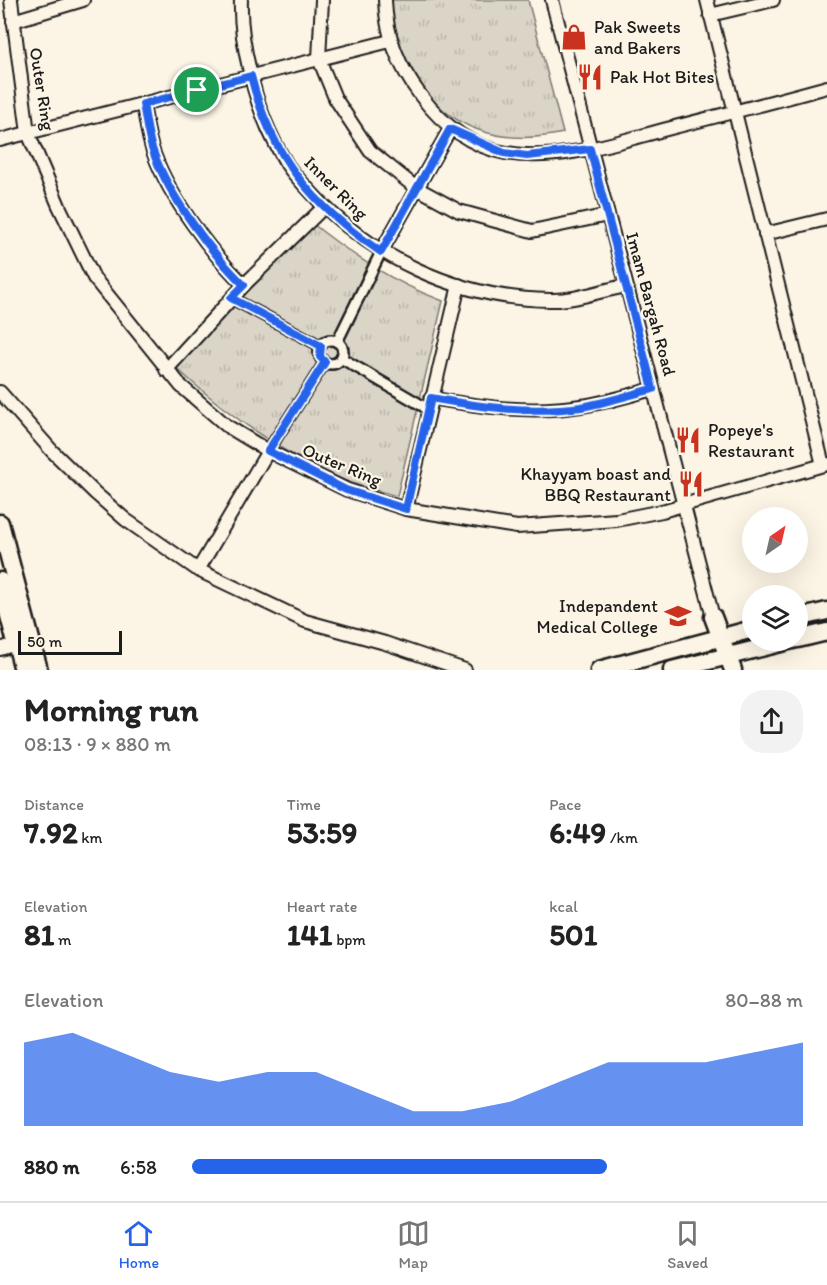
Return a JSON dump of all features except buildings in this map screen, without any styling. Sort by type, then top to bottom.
[{"type":"main road","points":[[0,523],[39,670]]},
{"type":"main road","points":[[0,581],[8,647],[23,670]]},
{"type":"main road","points":[[808,616],[827,611]]},
{"type":"main road","name":"Imam Bargah Road","points":[[713,617],[724,664]]},
{"type":"main road","points":[[599,670],[742,632]]},
{"type":"main road","points":[[808,637],[827,632]]},
{"type":"main road","points":[[672,670],[724,664],[761,651]]},
{"type":"street","name":"Outer Ring","points":[[11,0],[28,133],[59,206],[94,278],[165,370],[227,426],[268,451],[346,490],[406,509],[517,527],[617,520],[682,505],[825,464]]},
{"type":"street","points":[[13,21],[83,0]]},
{"type":"street","name":"Inner Ring","points":[[241,0],[240,18],[259,109],[285,163],[324,207],[349,230],[381,252],[407,265],[459,285],[510,296],[552,300],[626,285]]},
{"type":"street","points":[[322,0],[319,59],[335,98],[370,151],[415,188],[459,211],[532,231],[608,215]]},
{"type":"street","points":[[385,0],[390,41],[410,81],[450,129],[504,153],[527,156],[590,149],[827,87]]},
{"type":"street","name":"Imam Bargah Road","points":[[552,0],[713,617]]},
{"type":"street","points":[[707,0],[825,464]]},
{"type":"street","points":[[711,15],[773,0]]},
{"type":"street","points":[[0,140],[390,41]]},
{"type":"street","points":[[143,104],[154,154],[173,191],[219,261],[244,285]]},
{"type":"street","points":[[337,342],[381,252],[450,129]]},
{"type":"street","points":[[165,370],[231,298],[324,207]]},
{"type":"street","points":[[765,234],[827,219]]},
{"type":"street","points":[[406,509],[459,285]]},
{"type":"street","points":[[231,298],[321,346]]},
{"type":"street","points":[[321,346],[330,341],[337,342]]},
{"type":"street","points":[[321,346],[320,357],[332,364],[341,358],[342,351],[337,342]]},
{"type":"street","points":[[341,358],[430,404],[534,410],[582,406],[653,389]]},
{"type":"street","points":[[198,570],[268,451],[325,362]]},
{"type":"street","points":[[0,392],[52,451],[95,493],[126,520],[198,570],[305,621],[385,642],[465,670]]},
{"type":"green space","points":[[390,0],[528,0],[563,133],[527,137],[496,135],[468,125],[444,110],[424,90],[408,64],[397,34]]},
{"type":"green space","points":[[308,220],[372,266],[406,285],[443,301],[397,496],[350,482],[297,458],[233,415],[173,365]]},
{"type":"place","name":"Pak Sweets and Bakers","points":[[574,37]]},
{"type":"place","name":"Pak Hot Bites","points":[[590,77]]},
{"type":"place","name":"Popeye's Restaurant","points":[[688,440]]},
{"type":"place","name":"Khayyam boast and BBQ Restaurant","points":[[691,484]]},
{"type":"place","name":"Indepandent Medical College","points":[[678,616]]},
{"type":"route","points":[[251,76],[259,109],[285,163],[324,207],[349,230],[381,252],[450,129],[504,153],[527,156],[590,149],[653,389],[582,406],[534,410],[492,409],[431,398],[406,509],[346,490],[268,451],[325,362],[320,357],[321,346],[231,298],[244,285],[219,261],[173,191],[154,154],[143,104],[197,90],[251,76]]}]
